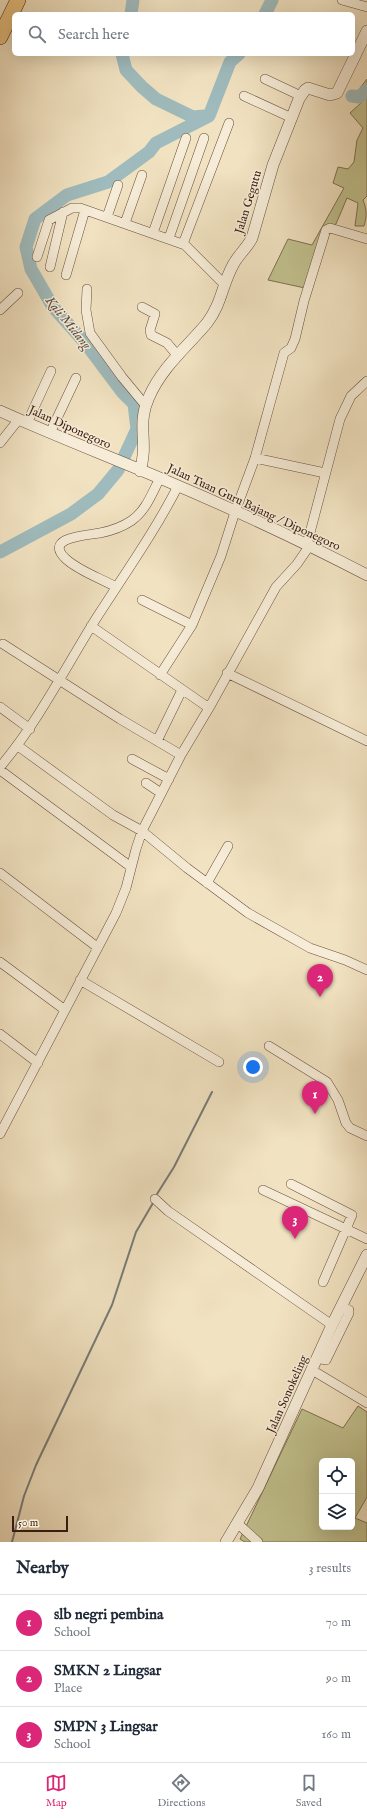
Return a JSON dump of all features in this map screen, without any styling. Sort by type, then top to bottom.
[{"type":"highway","points":[[12,12],[18,0]]},
{"type":"highway","points":[[0,37],[12,12]]},
{"type":"street","points":[[342,0],[367,8]]},
{"type":"street","points":[[355,56],[367,31]]},
{"type":"street","points":[[265,79],[301,96],[308,88],[330,95],[337,93],[355,56]]},
{"type":"street","points":[[244,96],[292,118]]},
{"type":"street","name":"Jalan Gegutu","points":[[140,471],[144,455],[142,420],[155,385],[215,311],[233,265],[246,249],[252,238],[265,188],[301,96]]},
{"type":"street","points":[[183,244],[229,123]]},
{"type":"street","points":[[153,233],[186,138]]},
{"type":"street","points":[[168,238],[204,138]]},
{"type":"street","points":[[125,223],[142,175]]},
{"type":"street","points":[[107,217],[118,185]]},
{"type":"street","points":[[37,257],[49,220],[72,208],[85,210],[107,217],[183,244],[194,253],[225,285]]},
{"type":"street","points":[[66,274],[85,210]]},
{"type":"street","points":[[50,267],[63,212]]},
{"type":"street","points":[[160,675],[192,625],[221,556],[255,458],[283,355],[285,351],[291,348],[295,339],[304,301],[326,230],[330,228],[367,239]]},
{"type":"street","points":[[87,289],[86,310],[90,333],[122,377],[146,406]]},
{"type":"street","points":[[0,310],[18,293]]},
{"type":"street","points":[[142,307],[155,314],[150,330],[151,335],[167,343],[178,355]]},
{"type":"street","points":[[0,443],[23,421],[51,371]]},
{"type":"street","points":[[50,433],[76,378]]},
{"type":"street","points":[[0,1134],[116,913],[126,888],[142,831],[161,793],[276,587],[297,564],[308,545],[325,473],[340,419],[351,396],[367,381]]},
{"type":"street","name":"Jalan Diponegoro","points":[[0,411],[129,466]]},
{"type":"street","points":[[255,458],[325,473]]},
{"type":"street","name":"Jalan Tuan Guru Bajang / Diponegoro","points":[[129,466],[160,478],[308,545],[367,575]]},
{"type":"street","points":[[116,587],[66,559],[60,550],[60,545],[81,534],[100,533],[118,527],[132,520],[147,504],[160,478]]},
{"type":"street","points":[[2,761],[18,746],[30,728],[91,626],[152,534],[178,486]]},
{"type":"street","points":[[142,600],[192,625]]},
{"type":"street","points":[[91,626],[209,708]]},
{"type":"street","points":[[2,644],[181,755]]},
{"type":"street","points":[[227,673],[367,741]]},
{"type":"street","points":[[157,741],[182,690]]},
{"type":"street","points":[[0,707],[30,728]]},
{"type":"street","points":[[18,746],[113,815],[142,831],[248,914],[310,948],[367,970]]},
{"type":"street","points":[[132,760],[169,779]]},
{"type":"street","points":[[0,770],[131,867]]},
{"type":"street","points":[[146,783],[161,793]]},
{"type":"street","points":[[207,883],[228,846]]},
{"type":"street","points":[[0,873],[97,947]]},
{"type":"street","points":[[0,962],[65,1010]]},
{"type":"street","points":[[80,980],[219,1062]]},
{"type":"street","points":[[0,1034],[38,1063]]},
{"type":"street","points":[[269,1046],[327,1082],[338,1100],[346,1123],[350,1128],[367,1136]]},
{"type":"street","points":[[0,1113],[8,1119]]},
{"type":"street","points":[[291,1184],[352,1215],[323,1282]]},
{"type":"street","points":[[263,1190],[367,1239]]},
{"type":"street","points":[[155,1199],[168,1211],[332,1325]]},
{"type":"street","name":"Jalan Sonokeling","points":[[226,1542],[258,1488],[332,1325],[367,1255]]},
{"type":"street","points":[[317,1358],[326,1360],[350,1311],[342,1306]]},
{"type":"street","points":[[312,1370],[367,1403]]},
{"type":"street","points":[[238,1523],[258,1542]]},
{"type":"green space","points":[[367,79],[367,196],[363,200],[366,213],[364,226],[355,226],[358,203],[347,198],[336,224],[324,228],[305,288],[268,280],[288,239],[312,245],[344,188],[333,183],[338,167],[348,169],[354,162],[357,140],[363,128],[350,113],[362,102],[360,88]]},
{"type":"green space","points":[[358,1406],[367,1412],[367,1497],[355,1518],[367,1523],[367,1542],[245,1542],[240,1539],[302,1409],[343,1428]]},
{"type":"waterway","points":[[131,12],[133,0]]},
{"type":"waterway","name":"Kali Midang","points":[[266,12],[272,0]]},
{"type":"waterway","points":[[122,56],[126,70],[156,99],[193,117],[205,116]]},
{"type":"waterway","name":"Kali Midang","points":[[0,552],[71,514],[98,494],[118,470],[137,429],[134,404],[123,393],[87,345],[53,307],[31,269],[26,247],[35,219],[67,195],[108,182],[149,152],[156,143],[209,116],[230,62],[237,56]]},
{"type":"waterway","points":[[352,96],[359,97],[367,90]]},
{"type":"waterway","points":[[157,1194],[174,1167],[212,1092]]},
{"type":"waterway","points":[[12,1542],[24,1496],[36,1465],[112,1305],[136,1232],[153,1203]]},
{"type":"place","name":"SMKN 2 Lingsar","points":[[320,997]]},
{"type":"place","name":"slb negri pembina","points":[[315,1114]]},
{"type":"place","name":"SMPN 3 Lingsar","points":[[295,1239]]}]
